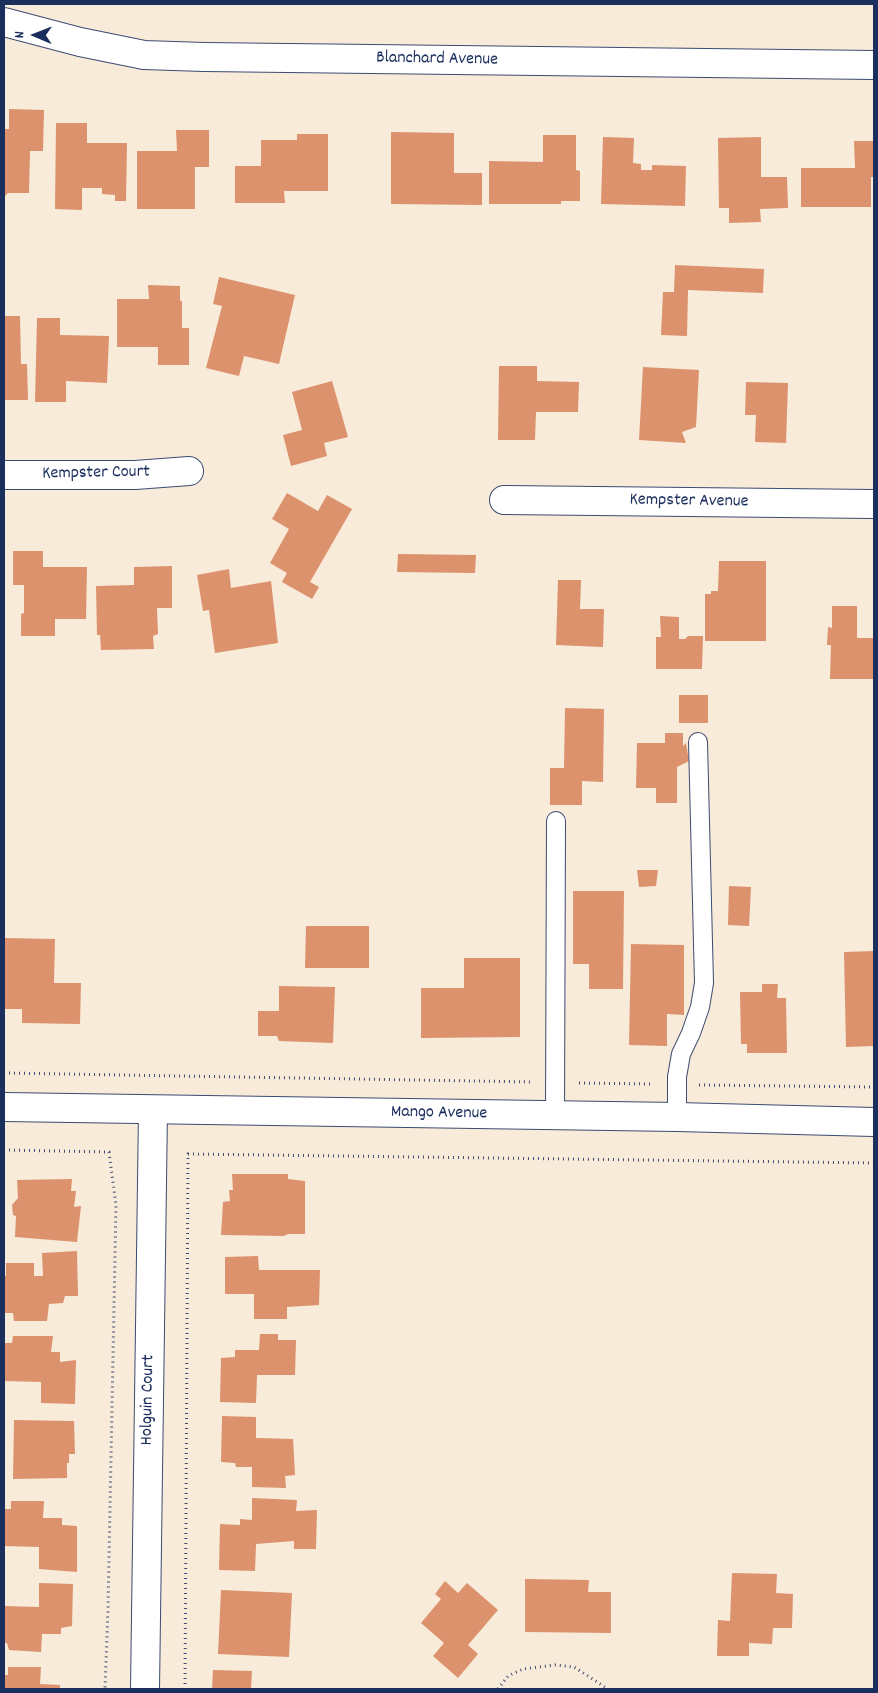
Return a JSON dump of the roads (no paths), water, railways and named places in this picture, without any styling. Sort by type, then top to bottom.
[{"type":"street","name":"Blanchard Avenue","points":[[4,22],[80,42],[144,55],[874,65]]},
{"type":"street","name":"Kempster Court","points":[[4,474],[135,475],[189,472]]},
{"type":"street","name":"Kempster Avenue","points":[[504,500],[874,504]]},
{"type":"street","name":"Mango Avenue","points":[[4,1107],[677,1117],[874,1122]]},
{"type":"street","name":"Holguin Court","points":[[145,1689],[154,1110]]},
{"type":"lane","points":[[677,1117],[677,1084],[681,1054],[700,1007],[704,983],[698,742]]},
{"type":"lane","points":[[555,1116],[556,821]]}]
